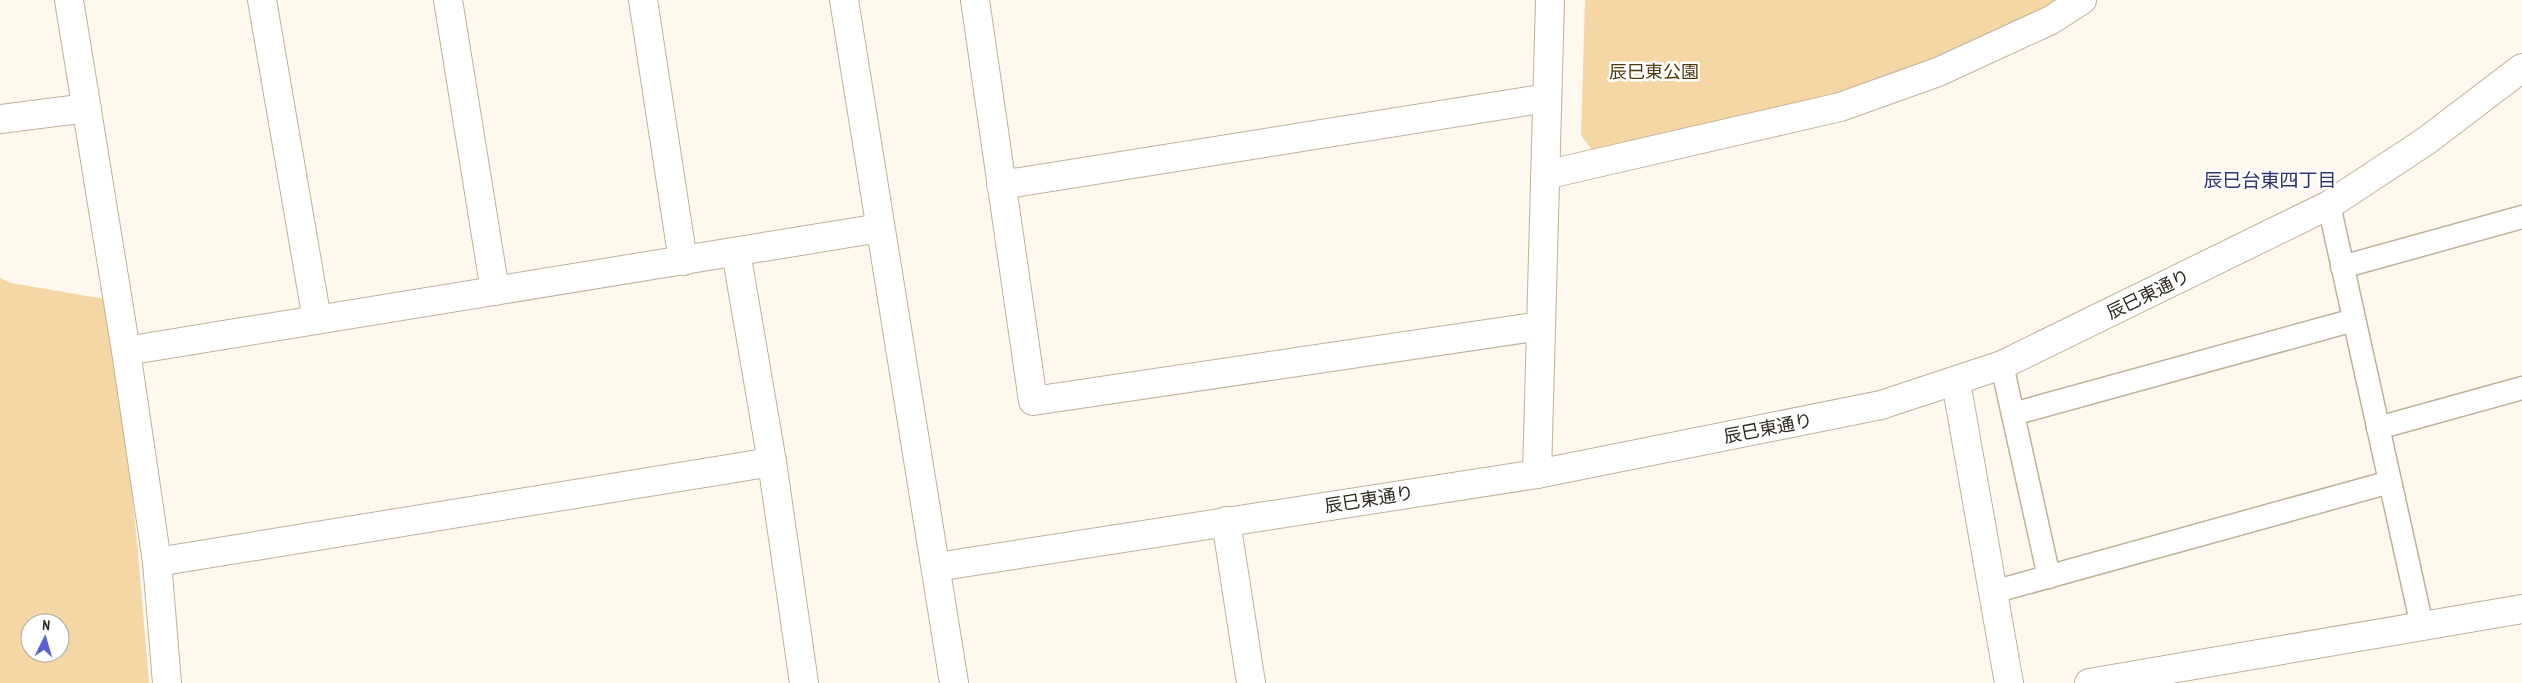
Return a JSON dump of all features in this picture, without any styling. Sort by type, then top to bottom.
[{"type":"street","points":[[69,0],[126,351],[157,562],[167,683]]},
{"type":"street","points":[[262,0],[317,320]]},
{"type":"street","points":[[448,0],[495,291]]},
{"type":"street","points":[[643,0],[683,261]]},
{"type":"street","points":[[844,0],[954,683]]},
{"type":"street","points":[[975,0],[1033,401],[1541,326]]},
{"type":"street","points":[[1537,474],[1550,0]]},
{"type":"street","points":[[1545,175],[1840,107],[1938,72],[2051,20],[2082,0]]},
{"type":"street","name":"辰巳東通り","points":[[936,567],[1537,474],[1881,405],[1956,382],[2002,365],[2328,205],[2426,141],[2522,68]]},
{"type":"street","points":[[1001,185],[1547,98]]},
{"type":"street","points":[[0,119],[87,108]]},
{"type":"street","points":[[126,351],[880,228]]},
{"type":"street","points":[[736,252],[772,462],[804,683]]},
{"type":"street","points":[[1956,382],[2009,683]]},
{"type":"street","points":[[157,562],[772,462]]},
{"type":"street","points":[[1226,521],[1251,683]]},
{"type":"street","points":[[2089,683],[2522,609]]},
{"type":"lane","points":[[2328,205],[2422,626]]},
{"type":"lane","points":[[2342,267],[2522,217]]},
{"type":"lane","points":[[2012,414],[2354,320]]},
{"type":"lane","points":[[2002,365],[2049,577]]},
{"type":"lane","points":[[2378,428],[2522,388]]},
{"type":"lane","points":[[1993,592],[2390,482]]},
{"type":"green space","name":"辰巳東公園","points":[[1585,0],[2075,0],[1877,89],[1594,153],[1581,135]]},
{"type":"green space","points":[[0,278],[11,283],[105,299],[127,442],[149,683],[0,683]]},
{"type":"district","name":"辰巳台東四丁目","points":[[2270,180]]}]
